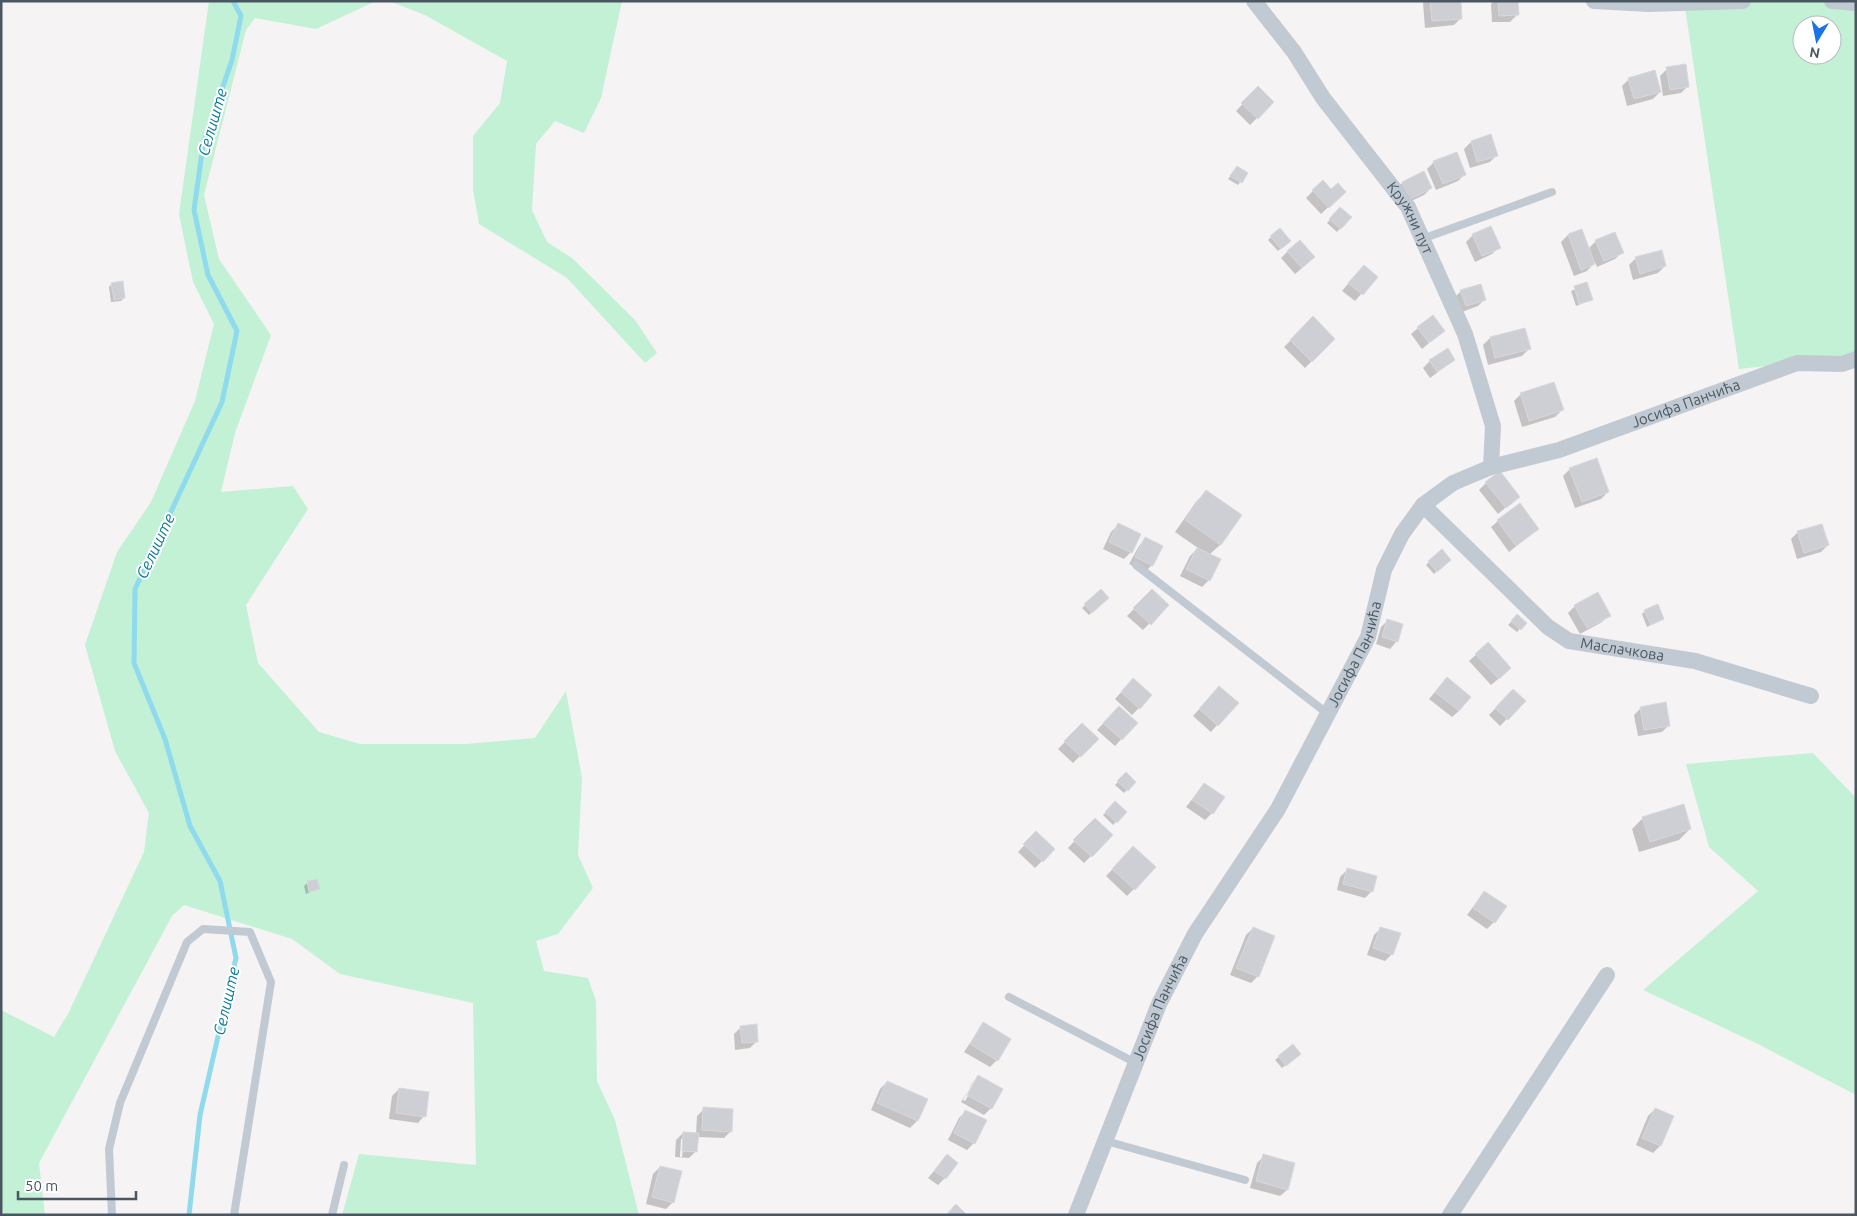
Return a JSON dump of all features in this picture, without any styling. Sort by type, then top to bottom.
[{"type":"street","name":"Кружни пут","points":[[1254,1],[1294,52],[1323,98],[1408,207],[1465,334],[1493,426],[1491,467]]},
{"type":"street","points":[[1594,1],[1649,4],[1743,1]]},
{"type":"street","points":[[1832,1],[1856,3]]},
{"type":"street","name":"Јосифа Панчића","points":[[1076,1215],[1160,1004],[1195,934],[1278,810],[1368,637],[1384,570],[1402,534],[1423,504],[1453,483],[1491,467],[1559,450],[1797,363],[1842,364],[1856,359]]},
{"type":"street","name":"Маслачкова","points":[[1423,504],[1548,627],[1569,641],[1695,661],[1811,696]]},
{"type":"street","points":[[1450,1215],[1607,975]]},
{"type":"lane","points":[[1422,239],[1552,192]]},
{"type":"lane","points":[[1136,565],[1328,714]]},
{"type":"lane","points":[[112,1215],[109,1149],[120,1103],[187,942],[203,929],[250,932],[271,982],[234,1215]]},
{"type":"lane","points":[[1010,997],[1136,1063]]},
{"type":"lane","points":[[1106,1141],[1245,1180]]},
{"type":"lane","points":[[332,1215],[344,1165]]},
{"type":"green space","points":[[209,1],[376,1],[316,29],[255,18],[246,30],[204,195],[219,259],[271,335],[235,433],[221,492],[293,486],[308,509],[246,605],[258,663],[319,732],[360,744],[466,744],[535,738],[566,691],[582,778],[578,855],[593,888],[558,934],[536,941],[544,971],[588,978],[596,1001],[597,1081],[615,1120],[639,1215],[342,1215],[359,1154],[476,1165],[473,1003],[340,974],[292,939],[184,905],[172,916],[39,1163],[45,1215],[4,1215],[1,1202],[1,1010],[54,1037],[69,1012],[144,852],[149,813],[115,751],[85,645],[117,552],[151,502],[195,401],[214,324],[193,282],[179,214]]},
{"type":"green space","points":[[389,1],[622,1],[601,98],[584,133],[555,121],[536,144],[532,210],[547,242],[572,258],[635,320],[657,353],[645,363],[567,278],[479,224],[473,189],[473,136],[500,103],[507,61],[425,15]]},
{"type":"green space","points":[[1684,1],[1856,1],[1856,352],[1847,357],[1739,369]]},
{"type":"green space","points":[[1813,753],[1856,798],[1856,1095],[1760,1045],[1643,990],[1758,891],[1709,847],[1686,764]]},
{"type":"building","points":[[1430,1],[1461,1],[1462,19],[1432,21]]},
{"type":"building","points":[[1498,1],[1518,1],[1519,15],[1499,16]]},
{"type":"building","points":[[1686,64],[1689,87],[1670,90],[1666,67]]},
{"type":"building","points":[[1655,70],[1661,92],[1634,99],[1628,78]]},
{"type":"building","points":[[1258,86],[1274,102],[1258,119],[1241,103]]},
{"type":"building","points":[[1491,134],[1498,156],[1477,162],[1471,141]]},
{"type":"building","points":[[1457,152],[1466,175],[1443,184],[1433,161]]},
{"type":"building","points":[[1237,166],[1248,173],[1242,183],[1230,176]]},
{"type":"building","points":[[1424,171],[1432,188],[1410,199],[1402,182]]},
{"type":"building","points":[[1323,180],[1331,189],[1338,183],[1346,192],[1329,208],[1312,190]]},
{"type":"building","points":[[1340,207],[1352,217],[1341,229],[1329,219]]},
{"type":"building","points":[[1491,226],[1501,248],[1482,256],[1472,234]]},
{"type":"building","points":[[1280,228],[1291,241],[1281,249],[1270,236]]},
{"type":"building","points":[[1582,229],[1595,264],[1581,270],[1568,234]]},
{"type":"building","points":[[1615,232],[1624,253],[1604,261],[1595,240]]},
{"type":"building","points":[[1300,240],[1315,257],[1302,268],[1287,251]]},
{"type":"building","points":[[1662,250],[1666,266],[1640,274],[1635,257]]},
{"type":"building","points":[[1364,265],[1378,277],[1363,295],[1348,283]]},
{"type":"building","points":[[123,281],[125,298],[114,300],[111,283]]},
{"type":"building","points":[[1587,282],[1593,300],[1579,304],[1574,286]]},
{"type":"building","points":[[1481,284],[1486,300],[1466,306],[1460,290]]},
{"type":"building","points":[[1433,315],[1445,331],[1429,343],[1417,327]]},
{"type":"building","points":[[1313,316],[1335,339],[1312,362],[1290,340]]},
{"type":"building","points":[[1525,328],[1531,349],[1495,358],[1490,337]]},
{"type":"building","points":[[1448,348],[1455,360],[1437,372],[1429,360]]},
{"type":"building","points":[[1554,382],[1564,410],[1529,421],[1520,393]]},
{"type":"building","points":[[1597,458],[1609,492],[1582,502],[1569,468]]},
{"type":"building","points":[[1500,471],[1520,497],[1506,508],[1485,482]]},
{"type":"building","points":[[1206,490],[1242,515],[1221,545],[1185,520]]},
{"type":"building","points":[[1520,503],[1539,529],[1516,546],[1497,520]]},
{"type":"building","points":[[1118,523],[1141,534],[1132,553],[1109,542]]},
{"type":"building","points":[[1822,524],[1829,545],[1804,553],[1797,531]]},
{"type":"building","points":[[1145,537],[1163,546],[1153,566],[1135,557]]},
{"type":"building","points":[[1197,548],[1221,559],[1210,581],[1186,569]]},
{"type":"building","points":[[1442,549],[1451,560],[1437,572],[1428,561]]},
{"type":"building","points":[[1101,589],[1109,598],[1092,613],[1084,604]]},
{"type":"building","points":[[1152,589],[1169,605],[1151,625],[1133,608]]},
{"type":"building","points":[[1598,592],[1611,616],[1587,628],[1574,605]]},
{"type":"building","points":[[1658,604],[1664,619],[1651,625],[1644,610]]},
{"type":"building","points":[[1517,614],[1527,623],[1521,630],[1511,621]]},
{"type":"building","points":[[1387,619],[1403,624],[1398,642],[1382,637]]},
{"type":"building","points":[[1488,642],[1511,668],[1499,679],[1475,654]]},
{"type":"building","points":[[1447,677],[1471,697],[1459,711],[1435,692]]},
{"type":"building","points":[[1133,678],[1152,695],[1140,709],[1121,692]]},
{"type":"building","points":[[1219,686],[1239,703],[1218,726],[1199,709]]},
{"type":"building","points":[[1513,689],[1526,701],[1508,720],[1495,708]]},
{"type":"building","points":[[1666,702],[1670,726],[1644,730],[1640,707]]},
{"type":"building","points":[[1119,706],[1138,723],[1122,740],[1103,723]]},
{"type":"building","points":[[1082,723],[1099,739],[1081,757],[1064,741]]},
{"type":"building","points":[[1126,772],[1136,782],[1128,791],[1117,781]]},
{"type":"building","points":[[1204,783],[1225,797],[1213,814],[1192,800]]},
{"type":"building","points":[[1115,801],[1127,812],[1117,823],[1105,812]]},
{"type":"building","points":[[1684,804],[1691,829],[1650,842],[1642,817]]},
{"type":"building","points":[[1095,818],[1113,835],[1092,857],[1073,840]]},
{"type":"building","points":[[1036,831],[1055,849],[1043,862],[1023,844]]},
{"type":"building","points":[[1133,846],[1156,867],[1135,890],[1112,869]]},
{"type":"building","points":[[1347,868],[1377,876],[1373,892],[1343,884]]},
{"type":"building","points":[[317,879],[320,889],[309,892],[307,881]]},
{"type":"building","points":[[1484,891],[1507,906],[1495,923],[1473,908]]},
{"type":"building","points":[[1253,927],[1275,936],[1259,977],[1236,968]]},
{"type":"building","points":[[1380,927],[1401,933],[1393,955],[1373,948]]},
{"type":"building","points":[[983,1022],[1011,1039],[998,1061],[970,1044]]},
{"type":"building","points":[[757,1024],[758,1042],[742,1043],[740,1026]]},
{"type":"building","points":[[1293,1044],[1301,1054],[1286,1066],[1278,1056]]},
{"type":"building","points":[[978,1075],[1003,1089],[992,1109],[967,1095]]},
{"type":"building","points":[[887,1081],[928,1099],[918,1121],[877,1103]]},
{"type":"building","points":[[399,1088],[429,1092],[426,1117],[396,1113]]},
{"type":"building","points":[[703,1107],[733,1109],[732,1132],[702,1130]]},
{"type":"building","points":[[1655,1108],[1674,1116],[1661,1146],[1642,1138]]},
{"type":"building","points":[[965,1110],[987,1120],[975,1144],[954,1133]]},
{"type":"building","points":[[683,1132],[699,1133],[697,1152],[682,1151]]},
{"type":"building","points":[[947,1154],[958,1163],[946,1179],[934,1171]]},
{"type":"building","points":[[1263,1154],[1295,1163],[1288,1190],[1256,1181]]},
{"type":"building","points":[[660,1166],[682,1171],[674,1203],[652,1197]]},
{"type":"building","points":[[956,1204],[967,1215],[946,1215]]},
{"type":"waterway","name":"Селиште","points":[[189,1215],[200,1115],[236,958],[220,881],[190,826],[165,739],[134,663],[135,589],[222,402],[237,331],[208,275],[194,210],[203,145],[232,60],[241,16],[233,1]]}]
